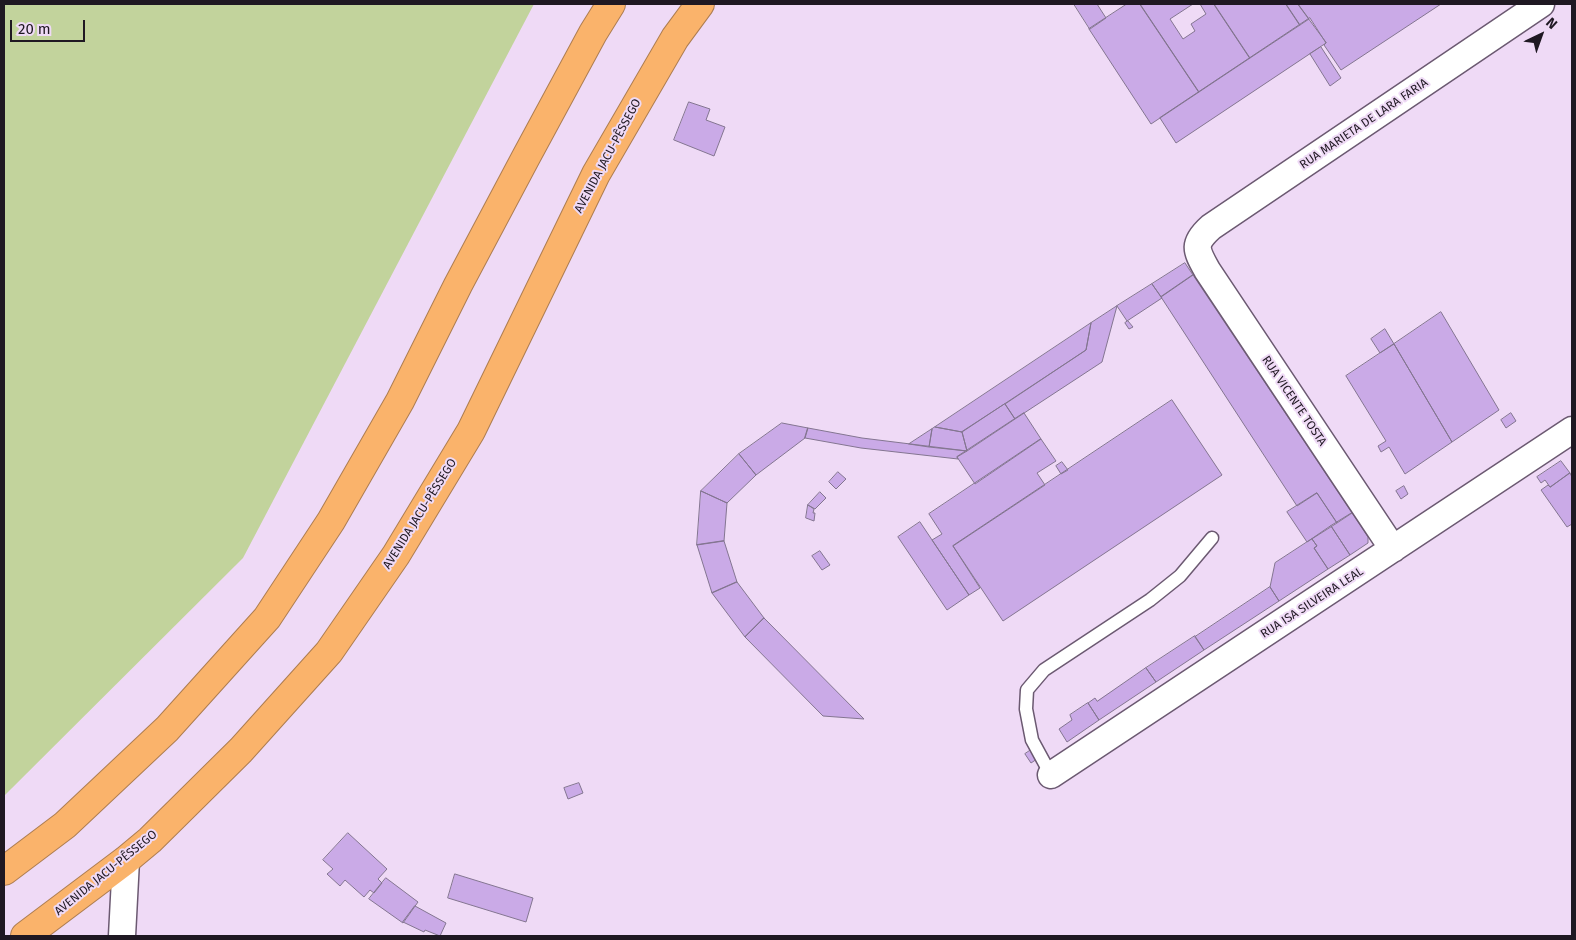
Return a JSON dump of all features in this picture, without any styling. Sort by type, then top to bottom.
[{"type":"highway","points":[[4,871],[65,825],[167,729],[267,618],[331,521],[400,401],[526,156],[593,33],[612,4]]},
{"type":"highway","name":"AVENIDA JACU-PÊSSEGO","points":[[33,934],[150,840],[241,750],[322,659],[396,556],[471,431],[596,174],[675,38],[700,4]]},
{"type":"street","name":"RUA MARIETA DE LARA FARIA","points":[[1196,251],[1199,240],[1211,227],[1541,4]]},
{"type":"street","name":"RUA VICENTE TOSTA","points":[[1196,251],[1393,549]]},
{"type":"street","name":"RUA ISA SILVEIRA LEAL","points":[[1051,775],[1572,430]]},
{"type":"street","points":[[122,936],[126,860]]},
{"type":"lane","points":[[1051,775],[1032,740],[1026,709],[1027,690],[1044,670],[1150,600],[1180,576],[1212,538]]},
{"type":"green space","points":[[4,4],[534,4],[243,558],[4,796]]},
{"type":"building","points":[[1074,4],[1097,4],[1106,18],[1090,29]]},
{"type":"building","points":[[1127,4],[1140,4],[1199,92],[1151,124],[1089,29]]},
{"type":"building","points":[[1140,4],[1193,4],[1170,19],[1183,39],[1195,31],[1191,24],[1206,14],[1200,4],[1214,4],[1250,58],[1199,92]]},
{"type":"building","points":[[1214,4],[1286,4],[1300,25],[1250,58]]},
{"type":"building","points":[[1286,4],[1298,4],[1309,19],[1300,25]]},
{"type":"building","points":[[1298,4],[1441,4],[1341,70],[1324,45],[1326,43]]},
{"type":"building","points":[[1310,18],[1326,43],[1176,143],[1160,118]]},
{"type":"building","points":[[1321,47],[1341,78],[1330,86],[1310,54]]},
{"type":"building","points":[[689,102],[710,109],[706,120],[725,127],[714,156],[674,140]]},
{"type":"building","points":[[1185,263],[1193,275],[1161,297],[1152,284]]},
{"type":"building","points":[[1193,275],[1352,513],[1337,523],[1317,493],[1297,506],[1161,297]]},
{"type":"building","points":[[1152,284],[1162,298],[1127,321],[1117,306]]},
{"type":"building","points":[[1117,306],[1102,362],[1015,419],[1005,404],[1086,350],[1091,323]]},
{"type":"building","points":[[1441,312],[1499,410],[1452,442],[1394,344]]},
{"type":"building","points":[[1128,321],[1133,327],[1129,329],[1125,323]]},
{"type":"building","points":[[1091,323],[1086,350],[962,432],[935,427]]},
{"type":"building","points":[[1385,329],[1394,344],[1380,353],[1371,339]]},
{"type":"building","points":[[1394,344],[1452,442],[1405,474],[1389,447],[1381,452],[1378,446],[1386,441],[1346,376]]},
{"type":"building","points":[[1172,400],[1222,475],[1003,621],[953,546]]},
{"type":"building","points":[[1005,404],[1015,419],[967,451],[962,432]]},
{"type":"building","points":[[1024,413],[1041,439],[975,484],[957,457]]},
{"type":"building","points":[[1511,413],[1516,421],[1506,428],[1501,420]]},
{"type":"building","points":[[782,423],[808,428],[805,438],[756,475],[739,454]]},
{"type":"building","points":[[935,427],[962,432],[967,451],[929,447],[932,429]]},
{"type":"building","points":[[808,428],[862,438],[967,451],[957,457],[958,459],[861,448],[805,438]]},
{"type":"building","points":[[932,429],[929,447],[909,444]]},
{"type":"building","points":[[1041,439],[1056,461],[1037,473],[1045,485],[953,546],[980,588],[969,595],[932,540],[942,534],[929,514]]},
{"type":"building","points":[[739,454],[756,475],[727,503],[701,491]]},
{"type":"building","points":[[1561,461],[1570,473],[1550,487],[1545,480],[1541,483],[1537,477]]},
{"type":"building","points":[[1062,462],[1068,470],[1061,474],[1056,466]]},
{"type":"building","points":[[838,472],[846,479],[836,489],[829,482]]},
{"type":"building","points":[[1570,473],[1572,477],[1572,524],[1567,527],[1541,490],[1548,485],[1550,487]]},
{"type":"building","points":[[1404,486],[1408,494],[1401,499],[1396,491]]},
{"type":"building","points":[[701,491],[727,503],[724,541],[697,545]]},
{"type":"building","points":[[820,492],[826,498],[815,509],[808,505]]},
{"type":"building","points":[[1317,493],[1337,523],[1307,542],[1287,512]]},
{"type":"building","points":[[808,505],[814,509],[814,521],[806,518]]},
{"type":"building","points":[[1352,513],[1368,537],[1368,543],[1350,555],[1331,526]]},
{"type":"building","points":[[920,522],[969,595],[947,610],[898,537]]},
{"type":"building","points":[[1331,526],[1350,555],[1328,569],[1314,548],[1317,546],[1312,539]]},
{"type":"building","points":[[1312,539],[1317,546],[1314,548],[1328,569],[1279,601],[1270,587],[1275,563]]},
{"type":"building","points":[[724,541],[737,582],[712,593],[697,545]]},
{"type":"building","points":[[820,551],[830,565],[822,570],[812,556]]},
{"type":"building","points":[[737,582],[764,618],[745,637],[712,593]]},
{"type":"building","points":[[1270,587],[1279,601],[1204,650],[1195,637]]},
{"type":"building","points":[[764,618],[864,719],[823,716],[745,637]]},
{"type":"building","points":[[1195,636],[1204,650],[1156,682],[1146,668]]},
{"type":"building","points":[[1146,668],[1156,682],[1099,720],[1088,703],[1095,698],[1097,701]]},
{"type":"building","points":[[1088,703],[1099,720],[1067,742],[1059,729],[1072,720],[1070,715]]},
{"type":"building","points":[[1034,748],[1040,757],[1031,763],[1025,754]]},
{"type":"building","points":[[579,783],[583,793],[568,799],[564,788]]},
{"type":"building","points":[[348,833],[387,869],[378,879],[382,883],[374,893],[370,890],[364,897],[345,880],[340,886],[327,874],[333,869],[323,860]]},
{"type":"building","points":[[455,874],[533,898],[526,922],[448,898]]},
{"type":"building","points":[[386,878],[418,902],[403,923],[369,899]]},
{"type":"building","points":[[415,906],[446,923],[440,936],[425,930],[424,932],[403,922]]}]
